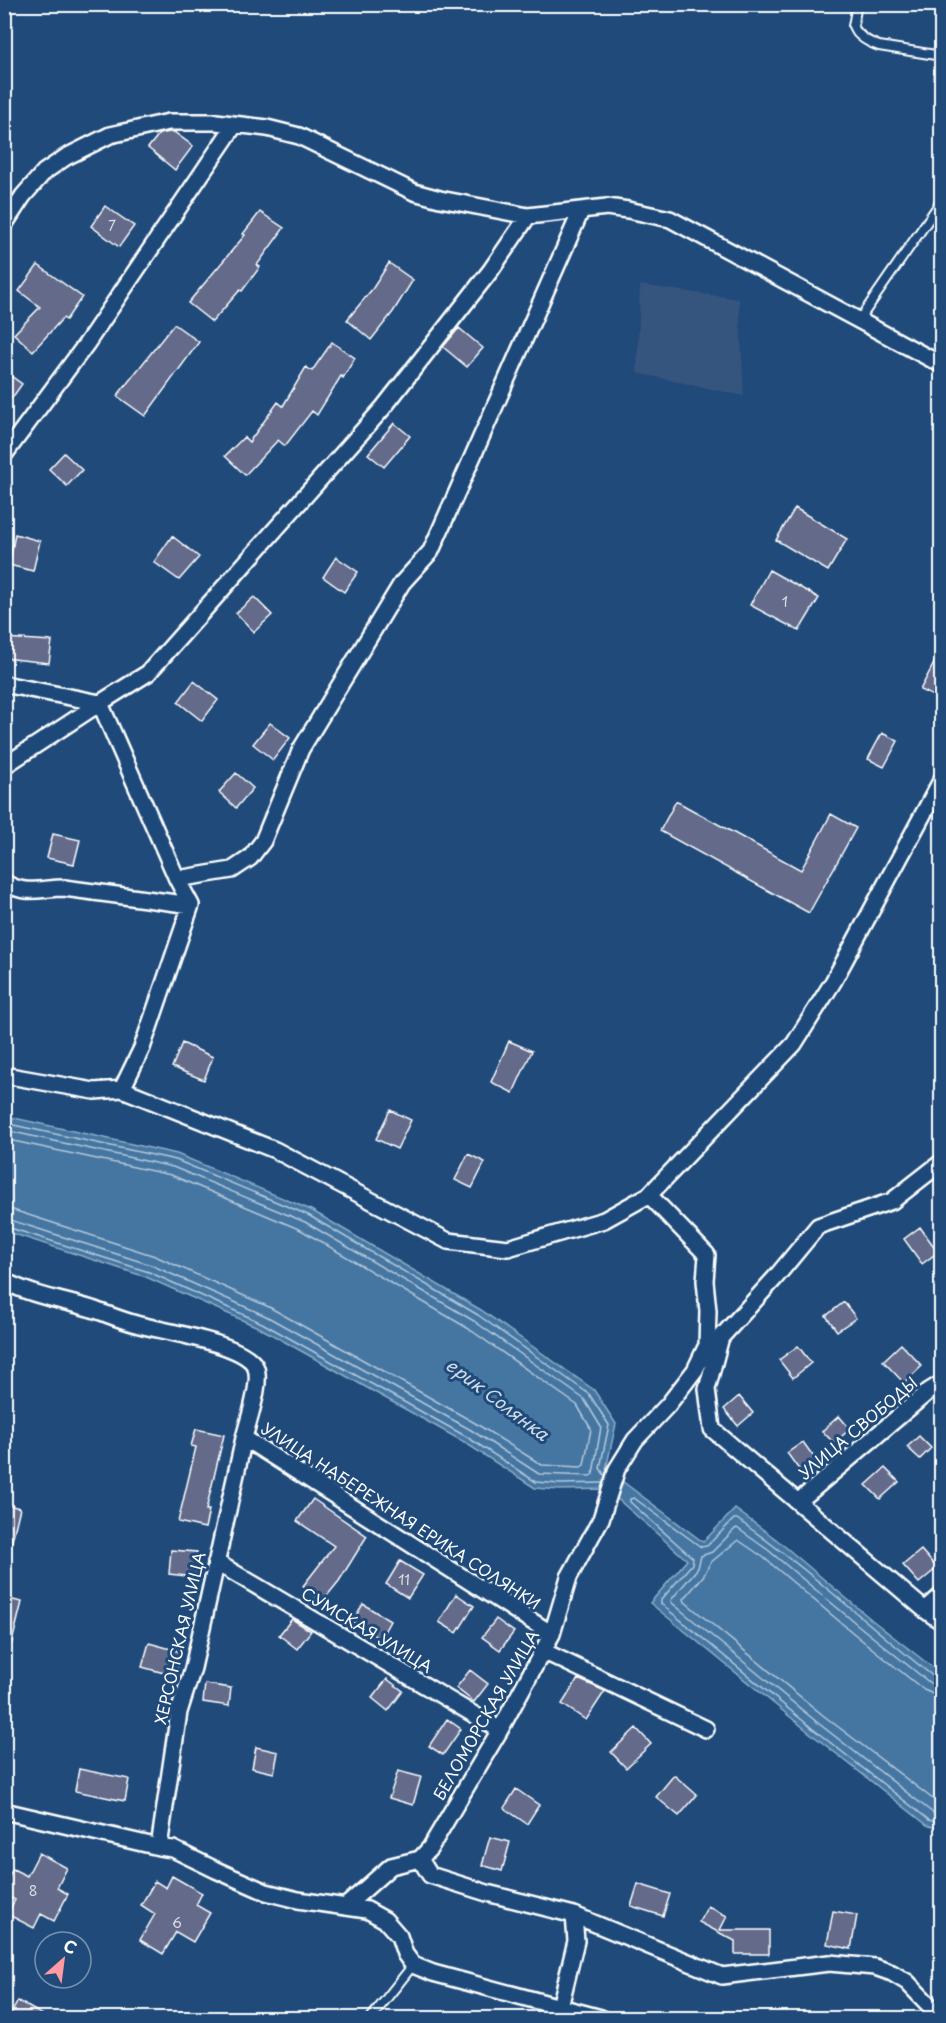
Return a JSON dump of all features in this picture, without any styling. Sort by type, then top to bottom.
[{"type":"street","points":[[4,225],[23,196],[44,172],[66,157],[110,135],[169,122],[216,122],[234,126],[267,128],[299,136],[414,192],[440,199],[528,216],[607,207],[670,219],[942,365]]},
{"type":"street","points":[[4,455],[87,344],[234,126]]},
{"type":"street","points":[[177,879],[232,870],[250,858],[263,841],[301,748],[402,583],[431,550],[581,211]]},
{"type":"street","points":[[4,766],[148,673],[384,408],[491,270],[528,216]]},
{"type":"street","points":[[4,684],[100,703]]},
{"type":"street","points":[[100,703],[177,879],[191,905],[142,1048],[122,1089]]},
{"type":"street","points":[[4,1076],[94,1091],[122,1089],[275,1150],[448,1241],[508,1248],[604,1220],[650,1195],[794,1044],[833,982],[942,779]]},
{"type":"street","points":[[4,882],[15,890],[64,888],[191,905]]},
{"type":"street","points":[[700,1360],[775,1278],[818,1226],[892,1201],[942,1162]]},
{"type":"street","name":"БЕЛОМОРСКАЯ УЛИЦА","points":[[420,1859],[430,1848],[500,1730],[552,1634],[569,1577],[601,1519],[617,1469],[635,1440],[668,1405],[696,1370],[707,1345],[708,1311],[705,1281],[707,1255],[650,1195]]},
{"type":"street","name":"УЛИЦА НАБЕРЕЖНАЯ ЕРИКА СОЛЯНКИ","points":[[4,1281],[50,1299],[214,1343],[247,1356],[256,1366],[258,1379],[244,1438],[552,1634]]},
{"type":"street","points":[[721,1337],[707,1389],[712,1429],[942,1622]]},
{"type":"street","name":"УЛИЦА СВОБОДЫ","points":[[799,1502],[928,1391],[942,1383]]},
{"type":"street","name":"ХЕРСОНСКАЯ УЛИЦА","points":[[159,1847],[179,1712],[193,1668],[244,1438]]},
{"type":"street","name":"СУМСКАЯ УЛИЦА","points":[[216,1562],[500,1730]]},
{"type":"street","points":[[925,1610],[942,1595]]},
{"type":"street","points":[[543,1651],[706,1729]]},
{"type":"street","points":[[4,1811],[173,1849],[266,1892],[298,1900],[367,1910],[385,1920],[399,1936],[405,1954],[413,1965],[433,1973],[601,2019]]},
{"type":"street","points":[[346,1906],[391,1866],[420,1859],[430,1875],[487,1893],[574,1915],[722,1976],[829,1963],[875,1967],[907,1982],[933,2009],[938,2019]]},
{"type":"street","points":[[560,2007],[576,1941],[574,1915]]},
{"type":"lane","points":[[857,4],[854,26],[861,38],[879,46],[942,56]]},
{"type":"lane","points":[[859,320],[942,200]]},
{"type":"lane","points":[[371,2019],[413,1965]]},
{"type":"shaded area","points":[[640,285],[739,299],[744,396],[637,373]]},
{"type":"water","name":"ерик Солянка","points":[[5,1116],[177,1154],[311,1210],[481,1310],[594,1390],[616,1424],[606,1469],[703,1542],[735,1509],[776,1539],[872,1620],[941,1674],[941,1830],[927,1825],[650,1603],[687,1560],[606,1489],[535,1488],[464,1442],[260,1328],[146,1277],[5,1231]]},
{"type":"building","points":[[174,132],[193,146],[175,170],[148,148],[159,134]]},
{"type":"building","points":[[105,206],[134,226],[119,247],[91,226]]},
{"type":"building","points":[[260,212],[284,228],[257,265],[260,267],[242,291],[240,290],[212,322],[188,303],[245,235],[243,234]]},
{"type":"building","points":[[389,263],[413,280],[393,312],[371,340],[347,320],[373,288]]},
{"type":"building","points":[[38,265],[82,297],[66,320],[63,318],[33,351],[14,334],[40,307],[19,291]]},
{"type":"building","points":[[174,324],[199,342],[145,416],[117,396]]},
{"type":"building","points":[[459,328],[483,348],[467,367],[443,347]]},
{"type":"building","points":[[332,342],[355,358],[343,378],[341,376],[317,415],[312,411],[285,446],[278,440],[245,475],[225,456],[244,437],[249,442],[278,402],[283,406],[306,367],[312,371]]},
{"type":"building","points":[[4,371],[22,384],[12,398],[4,392]]},
{"type":"building","points":[[394,423],[410,436],[384,467],[368,454]]},
{"type":"building","points":[[64,453],[82,470],[67,486],[49,469]]},
{"type":"building","points":[[795,508],[847,539],[828,571],[776,540]]},
{"type":"building","points":[[15,534],[40,541],[33,571],[9,565]]},
{"type":"building","points":[[172,536],[199,557],[179,580],[154,562]]},
{"type":"building","points":[[336,557],[358,572],[344,592],[323,577]]},
{"type":"building","points":[[769,570],[819,598],[799,631],[750,605]]},
{"type":"building","points":[[254,597],[272,615],[254,632],[236,613]]},
{"type":"building","points":[[4,638],[52,641],[49,663],[4,658]]},
{"type":"building","points":[[942,648],[942,700],[920,690]]},
{"type":"building","points":[[194,681],[218,700],[202,721],[178,702]]},
{"type":"building","points":[[270,723],[290,738],[273,760],[253,744]]},
{"type":"building","points":[[882,733],[898,741],[884,767],[868,759]]},
{"type":"building","points":[[236,773],[253,788],[236,808],[219,792]]},
{"type":"building","points":[[676,801],[801,870],[831,814],[856,828],[809,913],[660,831]]},
{"type":"building","points":[[53,834],[80,840],[74,864],[47,858]]},
{"type":"building","points":[[509,1041],[532,1051],[513,1093],[491,1082]]},
{"type":"building","points":[[182,1043],[213,1057],[204,1080],[172,1067]]},
{"type":"building","points":[[390,1110],[411,1120],[397,1149],[376,1139]]},
{"type":"building","points":[[468,1154],[485,1162],[472,1188],[455,1180]]},
{"type":"building","points":[[920,1227],[938,1252],[922,1264],[904,1239]]},
{"type":"building","points":[[844,1302],[856,1318],[837,1331],[826,1316]]},
{"type":"building","points":[[901,1344],[922,1366],[904,1383],[883,1361]]},
{"type":"building","points":[[798,1346],[811,1363],[793,1378],[779,1360]]},
{"type":"building","points":[[739,1396],[753,1413],[738,1426],[724,1409]]},
{"type":"building","points":[[839,1416],[850,1429],[834,1443],[822,1431]]},
{"type":"building","points":[[196,1429],[224,1435],[206,1510],[209,1510],[205,1528],[178,1522],[196,1447],[191,1446]]},
{"type":"building","points":[[919,1436],[931,1448],[920,1459],[907,1447]]},
{"type":"building","points":[[803,1442],[816,1460],[800,1471],[787,1453]]},
{"type":"building","points":[[885,1468],[899,1482],[880,1499],[866,1485]]},
{"type":"building","points":[[313,1499],[367,1536],[339,1581],[322,1602],[303,1586],[334,1546],[297,1521]]},
{"type":"building","points":[[4,1504],[20,1508],[9,1553],[4,1552]]},
{"type":"building","points":[[171,1550],[197,1552],[195,1577],[169,1574]]},
{"type":"building","points":[[921,1550],[937,1568],[919,1583],[903,1565]]},
{"type":"building","points":[[400,1561],[423,1575],[408,1598],[386,1584]]},
{"type":"building","points":[[456,1594],[474,1606],[457,1633],[439,1622]]},
{"type":"building","points":[[4,1598],[22,1602],[9,1654],[4,1653]]},
{"type":"building","points":[[363,1604],[390,1621],[380,1639],[352,1622]]},
{"type":"building","points":[[292,1619],[311,1631],[297,1649],[279,1635]]},
{"type":"building","points":[[496,1619],[514,1632],[500,1650],[482,1637]]},
{"type":"building","points":[[149,1643],[182,1652],[175,1676],[142,1667]]},
{"type":"building","points":[[470,1670],[488,1684],[474,1702],[456,1688]]},
{"type":"building","points":[[387,1679],[403,1691],[388,1711],[372,1698]]},
{"type":"building","points":[[578,1679],[605,1691],[586,1720],[562,1704]]},
{"type":"building","points":[[205,1684],[231,1688],[229,1706],[203,1702]]},
{"type":"building","points":[[447,1719],[461,1729],[443,1755],[429,1746]]},
{"type":"building","points":[[636,1728],[651,1744],[626,1768],[611,1752]]},
{"type":"building","points":[[256,1747],[278,1752],[274,1773],[252,1768]]},
{"type":"building","points":[[79,1769],[129,1779],[125,1801],[75,1791]]},
{"type":"building","points":[[398,1771],[421,1777],[413,1805],[389,1798]]},
{"type":"building","points":[[674,1775],[697,1795],[679,1816],[656,1797]]},
{"type":"building","points":[[516,1789],[539,1805],[527,1824],[504,1808]]},
{"type":"building","points":[[490,1837],[510,1842],[502,1871],[482,1865]]},
{"type":"building","points":[[39,1853],[67,1868],[57,1888],[68,1894],[54,1921],[41,1914],[34,1928],[7,1914],[15,1900],[4,1894],[4,1885],[13,1869],[27,1876]]},
{"type":"building","points":[[172,1876],[202,1893],[196,1905],[210,1913],[193,1942],[176,1932],[163,1954],[140,1940],[155,1914],[141,1905],[155,1881],[166,1888]]},
{"type":"building","points":[[638,1884],[670,1894],[663,1916],[631,1906]]},
{"type":"building","points":[[708,1906],[727,1916],[720,1930],[769,1930],[769,1954],[735,1954],[735,1941],[699,1922]]},
{"type":"building","points":[[833,1911],[857,1915],[851,1949],[827,1944]]},
{"type":"building","points":[[18,2001],[50,2019],[8,2019]]}]
